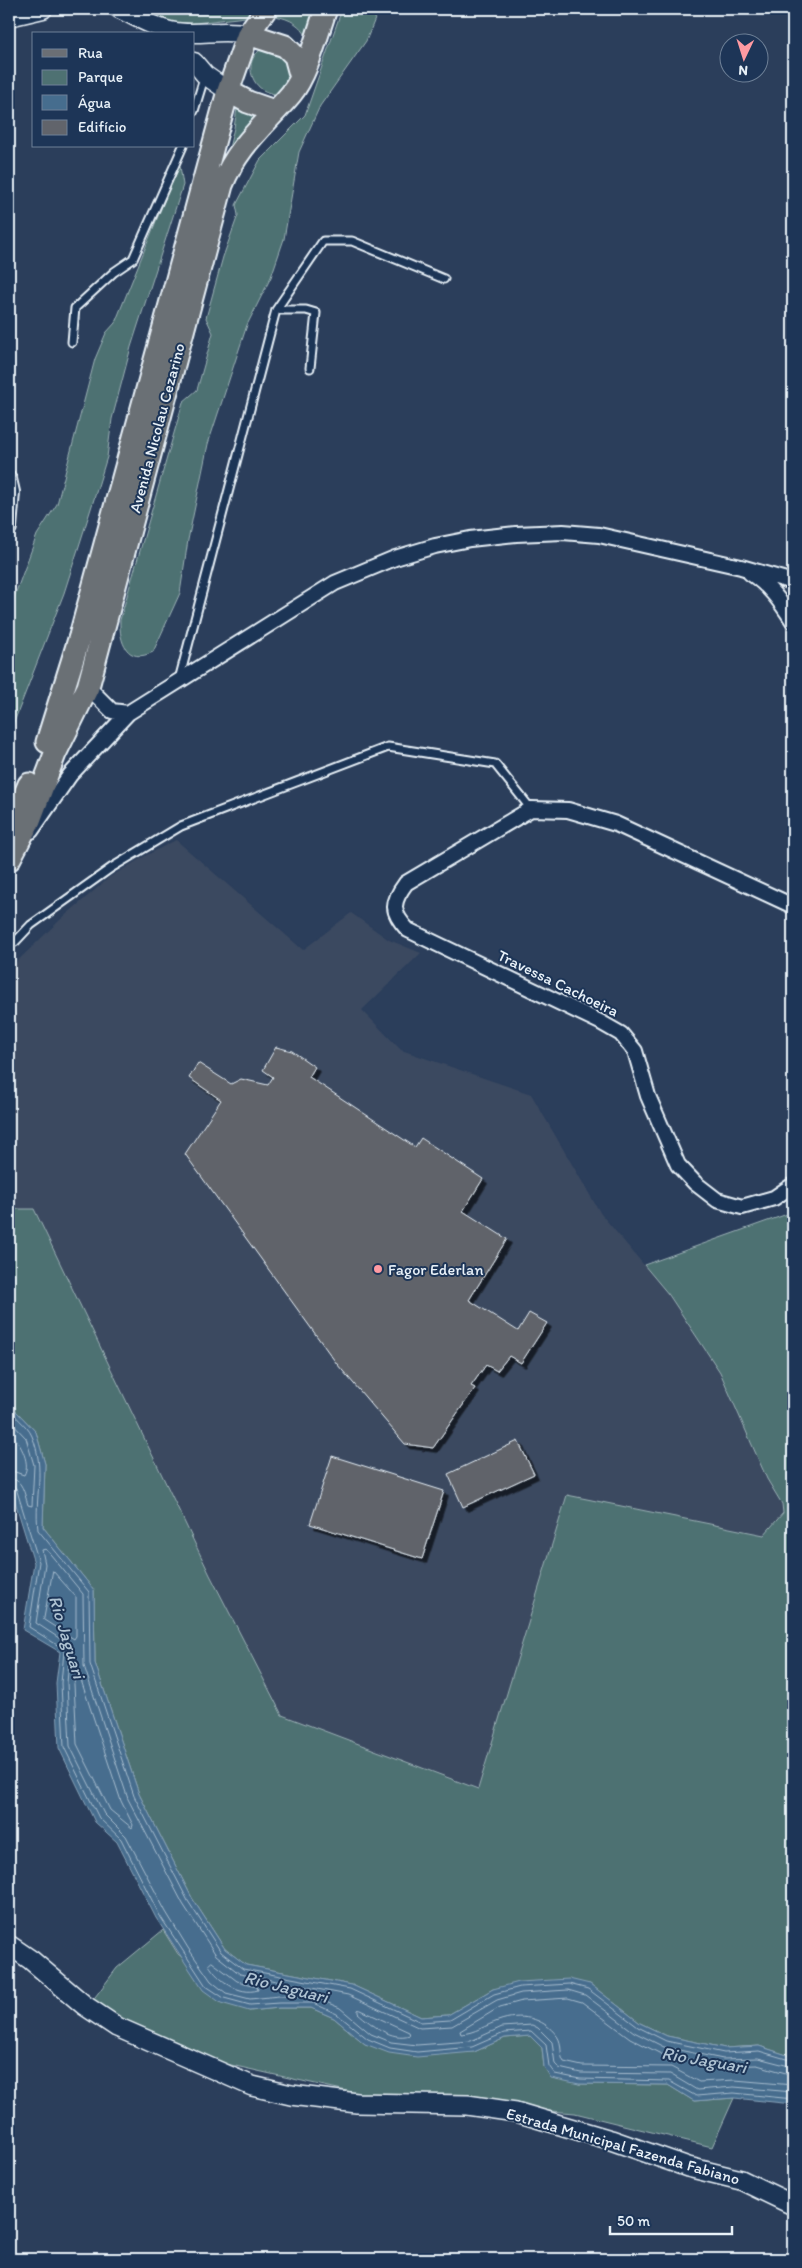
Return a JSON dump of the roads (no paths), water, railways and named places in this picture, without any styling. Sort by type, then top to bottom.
[{"type":"main road","name":"Avenida Nicolau Cezarino","points":[[9,826],[15,817],[53,730],[228,91],[248,34],[266,9]]},
{"type":"main road","name":"Avenida Nicolau Cezarino","points":[[9,861],[30,820],[55,754],[88,687],[216,204],[228,170],[243,145],[292,93],[301,78],[326,9]]},
{"type":"main road","points":[[248,34],[285,46],[295,56],[301,78]]},
{"type":"main road","points":[[228,91],[248,102],[274,111]]},
{"type":"main road","name":"Estrada Municipal Fazenda Fabiano","points":[[9,1945],[31,1960],[77,2000],[117,2027],[252,2086],[292,2095],[357,2104],[467,2105],[516,2112],[611,2140],[688,2167],[741,2180],[793,2205]]},
{"type":"street","points":[[9,17],[43,9]]},
{"type":"street","points":[[119,9],[170,32],[220,30],[248,34]]},
{"type":"street","points":[[200,68],[228,91]]},
{"type":"street","points":[[9,479],[12,492],[9,528]]},
{"type":"street","points":[[9,861],[46,812],[70,774],[128,713],[335,583],[395,558],[435,546],[516,534],[563,532],[598,535],[741,567],[793,582]]},
{"type":"street","points":[[741,567],[763,581],[779,599],[793,621]]},
{"type":"street","points":[[88,687],[112,711],[128,713]]},
{"type":"street","points":[[531,809],[568,810],[616,824],[793,906]]},
{"type":"street","name":"Travessa Cachoeira","points":[[531,809],[406,883],[398,894],[394,909],[398,919],[408,930],[600,1022],[621,1034],[635,1051],[648,1096],[678,1165],[695,1183],[717,1200],[742,1207],[774,1198],[793,1185]]},
{"type":"lane","points":[[195,104],[200,68]]},
{"type":"lane","points":[[72,342],[75,308],[114,272],[133,259],[181,148]]},
{"type":"lane","points":[[178,681],[276,310],[323,241],[352,241],[444,279]]},
{"type":"lane","points":[[276,310],[306,310],[316,313],[310,368]]},
{"type":"lane","points":[[9,944],[15,942],[31,925],[103,873],[181,826],[388,747],[495,764],[531,809]]},
{"type":"water","name":"Rio Jaguari","points":[[9,1390],[16,1411],[36,1432],[45,1464],[43,1527],[94,1590],[95,1663],[139,1794],[192,1898],[225,1949],[246,1965],[352,1985],[421,2017],[448,2015],[493,1989],[519,1982],[569,1979],[590,1984],[640,2023],[667,2036],[725,2048],[759,2046],[793,2057],[793,2104],[734,2098],[694,2101],[668,2085],[579,2084],[551,2078],[544,2067],[542,2048],[530,2036],[505,2038],[474,2052],[417,2057],[389,2053],[365,2044],[334,2018],[311,2008],[279,2008],[249,2011],[221,2003],[203,1990],[156,1918],[117,1842],[95,1822],[59,1748],[56,1683],[60,1652],[23,1630],[34,1563],[9,1482]]},
{"type":"place","name":"Fagor Ederlan","points":[[378,1269]]}]
